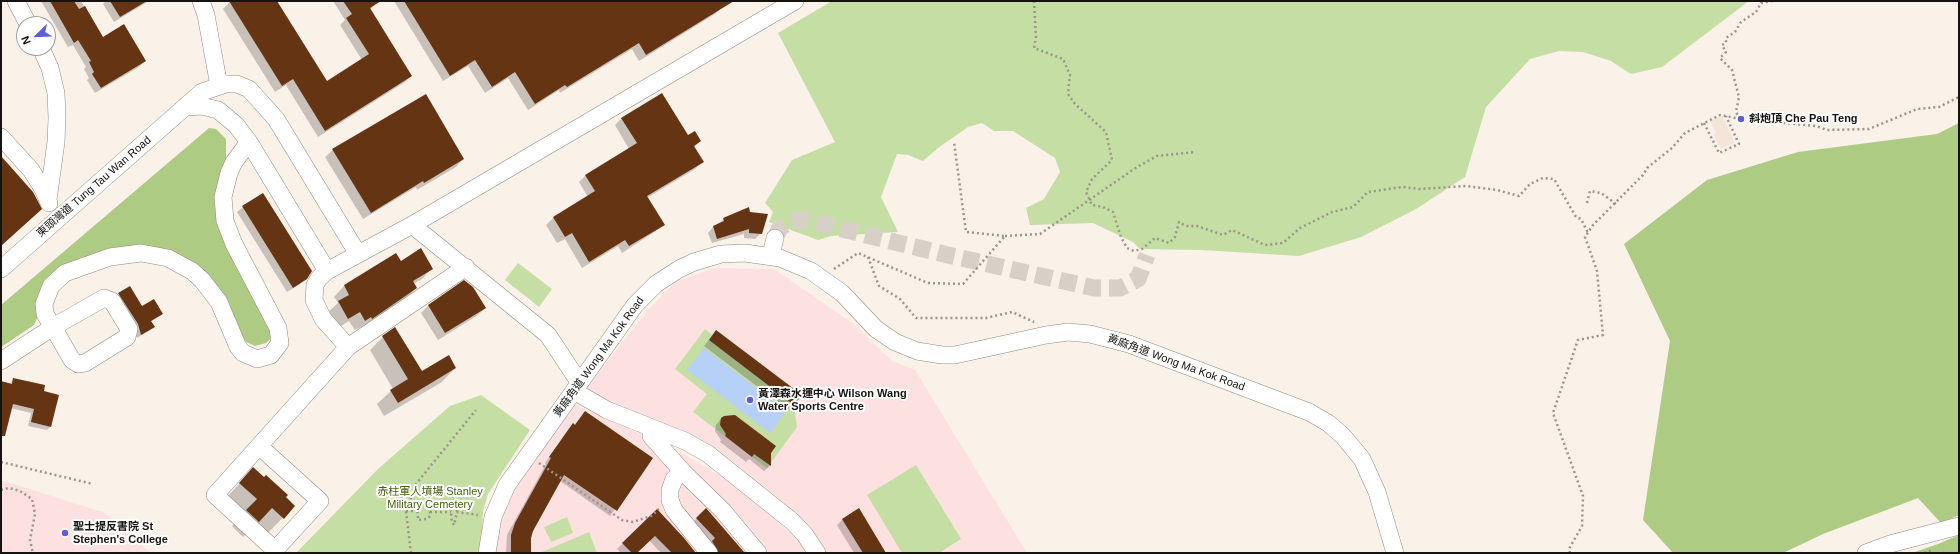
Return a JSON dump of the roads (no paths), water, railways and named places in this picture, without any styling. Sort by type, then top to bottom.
[{"type":"street","points":[[16,1],[24,16]]},
{"type":"street","points":[[201,1],[206,15],[219,86]]},
{"type":"street","points":[[348,347],[323,319],[314,300],[315,285],[319,278],[328,271],[412,225],[795,1]]},
{"type":"street","points":[[45,56],[50,68],[56,93],[57,118],[56,142],[48,200]]},
{"type":"street","name":"東頭灣道 Tung Tau Wan Road","points":[[1,269],[55,220],[187,107],[202,92],[219,86],[237,84],[249,89],[276,119],[358,254]]},
{"type":"street","points":[[187,107],[202,106],[218,110],[236,125],[249,142],[328,271]]},
{"type":"street","points":[[1,137],[31,170],[43,189],[55,220]]},
{"type":"street","points":[[1,361],[53,328],[46,314],[44,304],[46,294],[57,278],[80,267],[110,257],[140,253],[154,254],[180,263],[202,280],[219,302],[238,347],[243,354],[257,360],[271,355],[280,343],[278,328],[234,244],[225,221],[223,197],[229,173],[234,162],[249,142]]},
{"type":"street","points":[[412,225],[466,267],[548,335],[576,386],[607,410],[685,441],[714,458],[793,522],[805,535],[817,553]]},
{"type":"street","points":[[771,255],[775,238]]},
{"type":"street","name":"黃麻角道 Wong Ma Kok Road","points":[[487,553],[493,517],[501,495],[576,386],[635,305],[666,276],[694,262],[721,254],[745,253],[771,255],[796,263],[822,278],[842,293],[880,333],[906,347],[923,352],[942,355],[968,353],[1057,333],[1090,334],[1116,340],[1298,407],[1319,417],[1346,439],[1362,459],[1377,492],[1395,553]]},
{"type":"street","points":[[260,446],[320,501],[276,550],[215,495],[348,347],[466,267]]},
{"type":"street","points":[[651,428],[651,436],[683,472],[723,511],[758,553]]},
{"type":"street","points":[[683,472],[674,479],[670,490],[670,500],[674,510],[709,553]]},
{"type":"street","points":[[1866,553],[1890,544],[1959,526]]},
{"type":"water","points":[[704,348],[786,411],[770,433],[687,370]]},
{"type":"tunnel","points":[[775,238],[780,228],[786,224],[796,220],[805,220],[952,256],[1094,288],[1120,288],[1138,279],[1147,255]]},
{"type":"place","name":"斜炮頂 Che Pau Teng","points":[[1741,119]]},
{"type":"place","name":"黃澤森水運中心 Wilson Wang Water Sports Centre","points":[[750,400]]},
{"type":"place","name":"聖士提反書院 St Stephen's College","points":[[65,533]]},
{"type":"park label","name":"赤柱軍人墳場 Stanley Military Cemetery","points":[[430,498]]}]
